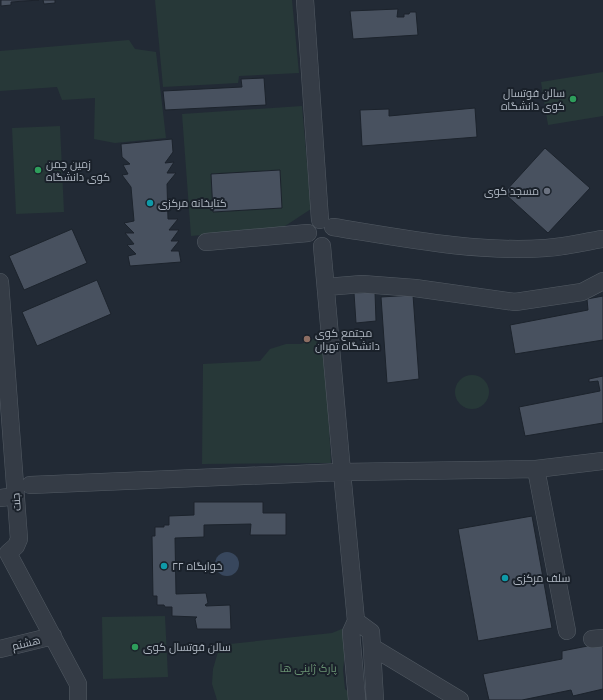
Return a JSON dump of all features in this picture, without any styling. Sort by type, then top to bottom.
[{"type":"street","points":[[305,0],[327,223],[335,235],[330,243],[322,246],[314,244],[308,233],[311,224],[327,223],[403,238],[491,249],[547,248],[603,238]]},
{"type":"street","points":[[206,242],[308,233]]},
{"type":"street","points":[[322,246],[356,621],[351,632],[357,700]]},
{"type":"street","points":[[326,287],[362,284],[415,288],[515,302],[582,292],[603,281]]},
{"type":"street","name":"جنت","points":[[0,282],[8,497],[19,539],[16,546],[4,554],[53,636],[78,684],[78,700]]},
{"type":"street","points":[[30,485],[342,472],[536,469],[603,461]]},
{"type":"street","points":[[536,469],[567,631]]},
{"type":"street","points":[[356,621],[371,632],[375,700]]},
{"type":"street","name":"هشتم","points":[[0,649],[53,636]]},
{"type":"street","points":[[372,648],[460,700]]},
{"type":"green space","points":[[155,0],[292,0],[299,73],[239,76],[238,83],[163,87]]},
{"type":"green space","points":[[129,40],[135,49],[156,52],[166,138],[115,143],[94,139],[95,98],[62,100],[57,87],[0,91],[0,51]]},
{"type":"green space","name":"سالن فوتسال کوی دانشگاه","points":[[603,72],[603,116],[548,125],[541,82]]},
{"type":"green space","points":[[302,106],[311,209],[282,228],[191,236],[182,114]]},
{"type":"green space","name":"زمین چمن کوی دانشگاه","points":[[60,126],[64,212],[16,214],[12,128]]},
{"type":"green space","points":[[324,338],[331,463],[202,464],[203,364],[260,361],[270,349],[286,344],[301,344],[314,339]]},
{"type":"green space","points":[[469,375],[475,375],[479,376],[486,382],[489,392],[488,399],[482,406],[475,409],[469,409],[465,408],[458,402],[455,395],[455,389],[456,385],[462,378]]},
{"type":"green space","name":"سالن فوتسال کوی","points":[[165,616],[168,677],[103,679],[102,617]]},
{"type":"green space","name":"پارک ژاپنی ها","points":[[344,628],[346,643],[343,670],[345,689],[350,693],[351,700],[217,700],[212,684],[213,669],[220,645],[332,633]]},
{"type":"water","points":[[227,552],[232,553],[238,559],[238,569],[232,575],[227,576],[222,575],[216,569],[215,564],[216,559],[222,553]]},
{"type":"building","points":[[1,0],[39,0],[11,2],[11,5],[1,6]]},
{"type":"building","points":[[43,0],[55,0],[55,3],[44,4]]},
{"type":"building","points":[[398,9],[397,17],[404,17],[404,14],[416,12],[418,35],[353,39],[350,11]]},
{"type":"building","points":[[264,78],[266,105],[165,110],[163,91],[242,87],[241,79]]},
{"type":"building","points":[[475,108],[477,137],[362,146],[360,110],[389,109],[389,116]]},
{"type":"building","name":"کتابخانه مرکزی","points":[[172,139],[173,152],[165,163],[174,162],[167,173],[176,173],[167,184],[168,219],[178,219],[169,230],[179,230],[171,241],[179,241],[171,251],[179,251],[181,262],[130,266],[128,256],[136,254],[127,245],[134,244],[125,233],[134,233],[124,223],[134,221],[131,187],[122,175],[128,174],[123,165],[130,164],[122,157],[121,144]]},
{"type":"building","name":"مسجد کوی","points":[[545,148],[590,188],[548,233],[504,193]]},
{"type":"building","points":[[280,170],[282,208],[213,212],[211,174]]},
{"type":"building","points":[[72,229],[87,263],[24,290],[9,256]]},
{"type":"building","points":[[97,280],[111,314],[37,346],[22,312]]},
{"type":"building","points":[[375,292],[376,321],[356,323],[354,293]]},
{"type":"building","points":[[413,295],[419,379],[387,383],[381,297]]},
{"type":"building","points":[[603,296],[603,340],[515,354],[510,325],[588,310],[587,299]]},
{"type":"building","points":[[603,376],[603,423],[525,436],[519,407],[600,391],[598,381],[589,382],[589,379]]},
{"type":"building","name":"خوابگاه ۲۲","points":[[194,502],[263,502],[263,513],[286,513],[286,535],[250,535],[251,524],[204,525],[204,537],[175,538],[176,594],[206,593],[208,603],[205,605],[206,606],[230,605],[231,629],[197,629],[195,619],[197,617],[172,616],[172,607],[157,605],[157,596],[153,596],[152,536],[155,536],[155,527],[164,527],[164,525],[169,525],[169,516],[194,515]]},
{"type":"building","name":"سلف مرکزی","points":[[532,516],[552,628],[478,641],[458,529]]},
{"type":"building","points":[[603,643],[603,689],[573,696],[571,690],[522,700],[489,700],[483,674],[562,659],[562,651]]},
{"type":"place","name":"سالن فوتسال کوی دانشگاه","points":[[573,99]]},
{"type":"place","name":"زمین چمن کوی دانشگاه","points":[[38,170]]},
{"type":"place","name":"مسجد کوی","points":[[547,191]]},
{"type":"place","name":"کتابخانه مرکزی","points":[[150,203]]},
{"type":"place","name":"مجتمع کوی دانشگاه تهران","points":[[307,339]]},
{"type":"place","name":"خوابگاه ۲۲","points":[[164,566]]},
{"type":"place","name":"سلف مرکزی","points":[[505,578]]},
{"type":"place","name":"سالن فوتسال کوی","points":[[135,647]]}]
